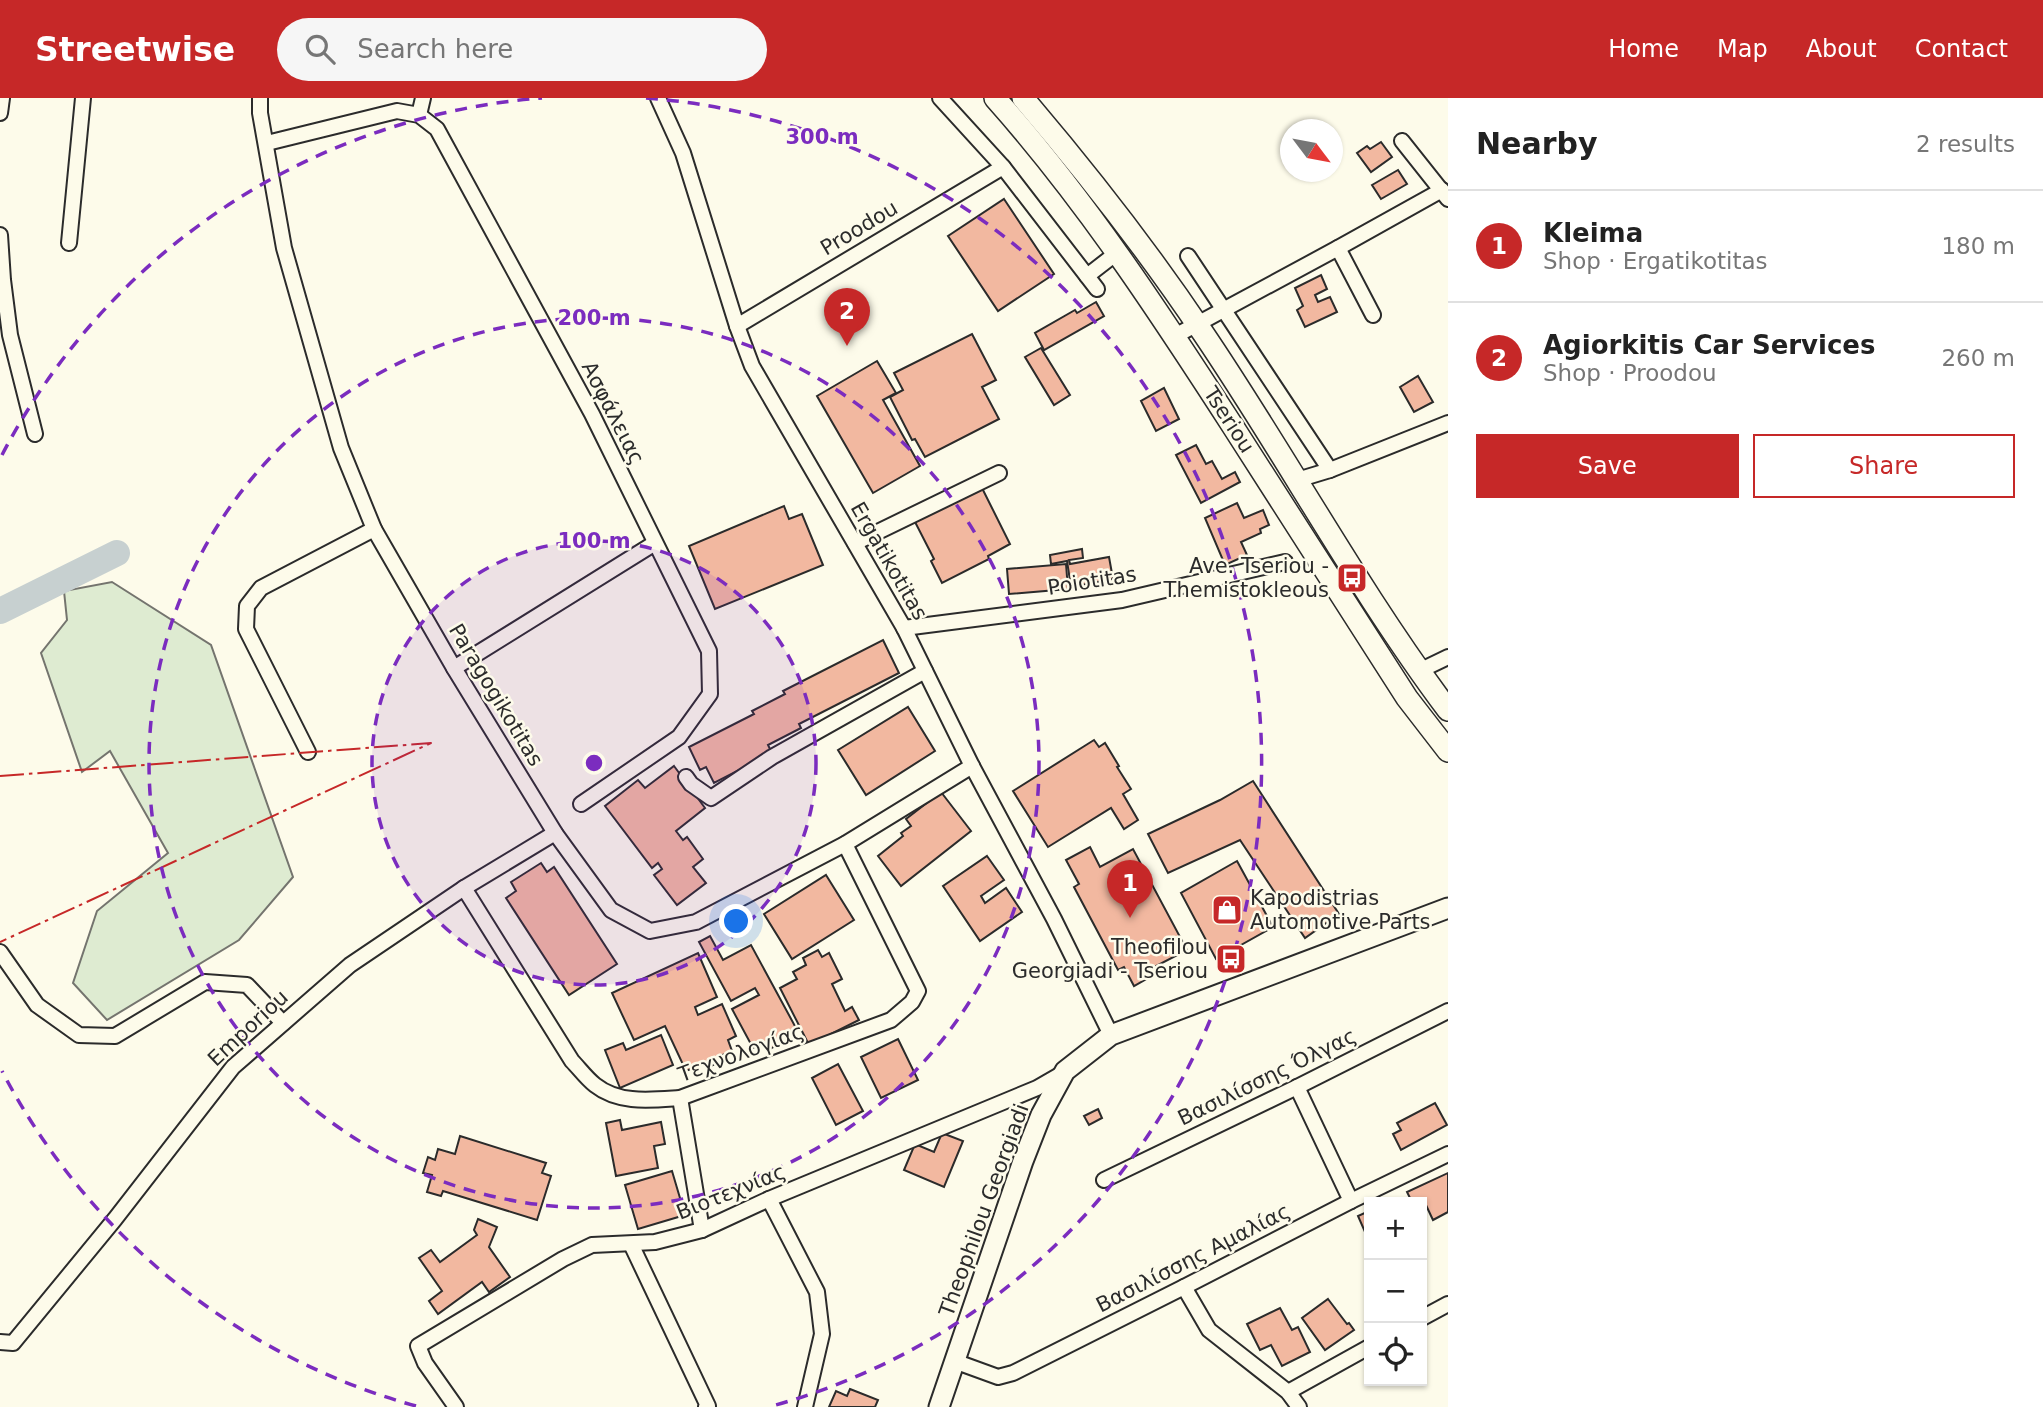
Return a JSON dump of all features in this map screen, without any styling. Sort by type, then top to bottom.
[{"type":"main road","name":"Tseriou","points":[[995,98],[1029,136],[1118,252],[1175,336],[1407,698],[1448,751]]},
{"type":"main road","name":"Tseriou","points":[[1023,98],[1128,229],[1196,323],[1419,671],[1448,710]]},
{"type":"street","points":[[0,112],[2,98]]},
{"type":"street","points":[[69,243],[83,98]]},
{"type":"street","name":"Paragogikotitas","points":[[260,98],[260,113],[288,261],[341,448],[374,529],[454,668],[555,833],[611,910],[650,931],[696,922],[845,844],[972,766]]},
{"type":"street","points":[[267,144],[397,111],[419,115],[423,98]]},
{"type":"street","name":"Ergatikotitas","points":[[657,98],[683,153],[752,366],[904,628],[1111,1035]]},
{"type":"street","points":[[940,98],[1003,167],[1097,289]]},
{"type":"street","name":"Ασφάλειας","points":[[419,115],[437,129],[592,414],[709,651],[710,694],[679,737],[581,804]]},
{"type":"street","points":[[1175,336],[1338,248],[1445,195],[1402,141]]},
{"type":"street","name":"Proodou","points":[[737,326],[1003,167]]},
{"type":"street","points":[[0,235],[4,326],[35,434]]},
{"type":"street","points":[[1338,248],[1373,315]]},
{"type":"street","points":[[1087,276],[1118,252]]},
{"type":"street","points":[[1188,256],[1330,470]]},
{"type":"street","points":[[1297,480],[1448,424]]},
{"type":"street","points":[[855,543],[999,473]]},
{"type":"street","points":[[308,752],[246,629],[247,606],[261,588],[374,529]]},
{"type":"street","points":[[454,668],[655,543]]},
{"type":"street","name":"Poiotitas","points":[[904,628],[1122,600],[1285,562]]},
{"type":"street","points":[[1419,671],[1448,657]]},
{"type":"street","points":[[686,777],[691,784],[712,798],[772,757],[925,671]]},
{"type":"street","name":"Emporiou","points":[[0,1342],[13,1343],[115,1219],[233,1067],[350,965],[464,888],[555,833]]},
{"type":"street","name":"Τεχνολογίας","points":[[464,888],[572,1060],[594,1085],[616,1098],[680,1098],[891,1020],[912,1002],[918,991],[845,844]]},
{"type":"street","name":"Theophilou Georgiadi","points":[[939,1407],[1023,1161],[1041,1115],[1065,1071],[1111,1035],[1448,908]]},
{"type":"street","points":[[0,952],[37,1005],[79,1035],[115,1036],[205,982],[247,985],[284,1023]]},
{"type":"street","name":"Βασιλίσσης Όλγας","points":[[1104,1180],[1448,1011]]},
{"type":"street","name":"Βιοτεχνίας","points":[[456,1407],[425,1363],[418,1346],[577,1252],[593,1245],[655,1242],[702,1230],[769,1199],[1037,1088],[1065,1071]]},
{"type":"street","points":[[1297,1087],[1351,1201]]},
{"type":"street","points":[[680,1098],[702,1230]]},
{"type":"street","name":"Βασιλίσσης Αμαλίας","points":[[954,1361],[998,1377],[1013,1373],[1448,1154]]},
{"type":"street","points":[[769,1199],[817,1292],[822,1334],[805,1407]]},
{"type":"street","points":[[631,1244],[708,1406],[706,1407]]},
{"type":"street","points":[[1184,1287],[1209,1331],[1288,1392],[1299,1407]]},
{"type":"street","points":[[1427,1315],[1448,1304]]},
{"type":"street","points":[[1288,1392],[1364,1350]]},
{"type":"green space","points":[[112,582],[211,645],[293,877],[239,940],[107,1020],[73,983],[97,911],[168,853],[110,751],[82,772],[41,653],[67,620],[64,591]]},
{"type":"building","points":[[1381,142],[1392,157],[1371,172],[1357,153],[1367,146],[1370,149]]},
{"type":"building","points":[[1398,170],[1407,184],[1381,199],[1372,185]]},
{"type":"building","points":[[1004,199],[1054,274],[998,311],[948,236]]},
{"type":"building","points":[[1321,275],[1327,289],[1315,295],[1318,302],[1330,297],[1337,312],[1305,327],[1297,310],[1303,306],[1295,288]]},
{"type":"building","points":[[1096,302],[1104,316],[1044,350],[1035,333],[1075,310],[1077,313]]},
{"type":"building","points":[[972,334],[996,380],[982,387],[999,419],[925,457],[915,439],[912,440],[890,397],[903,390],[894,373]]},
{"type":"building","points":[[1041,348],[1070,395],[1054,405],[1025,357]]},
{"type":"building","points":[[877,361],[896,393],[883,400],[920,466],[873,493],[817,396]]},
{"type":"building","points":[[1418,376],[1433,402],[1414,412],[1400,387]]},
{"type":"building","points":[[1164,388],[1179,419],[1156,431],[1141,401]]},
{"type":"building","points":[[1196,445],[1206,464],[1212,461],[1222,479],[1235,472],[1240,482],[1201,503],[1176,455]]},
{"type":"building","points":[[981,486],[1010,544],[988,556],[989,559],[942,583],[931,561],[934,559],[914,520]]},
{"type":"building","points":[[1237,503],[1244,518],[1263,510],[1269,525],[1260,529],[1261,533],[1241,542],[1247,555],[1225,565],[1205,518]]},
{"type":"building","points":[[784,506],[789,519],[802,514],[823,565],[715,609],[689,546]]},
{"type":"building","points":[[1082,549],[1083,558],[1069,560],[1070,564],[1109,557],[1113,579],[1071,587],[1067,561],[1051,564],[1050,555]]},
{"type":"building","points":[[1066,564],[1068,589],[1009,594],[1007,569]]},
{"type":"building","points":[[883,640],[899,673],[799,724],[801,728],[768,745],[772,753],[714,783],[706,767],[700,770],[689,747],[754,714],[752,711],[785,694],[783,691]]},
{"type":"building","points":[[908,707],[935,751],[866,795],[838,750]]},
{"type":"building","points":[[1094,740],[1099,747],[1105,743],[1119,766],[1117,767],[1131,789],[1123,794],[1138,820],[1124,829],[1111,808],[1048,847],[1013,791]]},
{"type":"building","points":[[674,766],[705,808],[676,831],[683,840],[687,837],[703,859],[693,867],[706,883],[677,905],[654,875],[662,869],[658,863],[652,868],[605,806],[638,780],[645,788]]},
{"type":"building","points":[[1253,781],[1339,914],[1305,938],[1240,840],[1168,873],[1148,834]]},
{"type":"building","points":[[941,792],[971,831],[901,886],[878,856],[911,826],[906,819]]},
{"type":"building","points":[[1090,847],[1100,867],[1133,849],[1187,950],[1156,966],[1157,973],[1134,986],[1124,967],[1118,970],[1074,887],[1079,884],[1066,860]]},
{"type":"building","points":[[987,856],[1004,880],[981,896],[985,903],[1006,888],[1022,912],[980,941],[943,886]]},
{"type":"building","name":"Kapodistrias Automotive Parts","points":[[1237,861],[1273,927],[1216,959],[1181,893]]},
{"type":"building","points":[[541,863],[547,872],[554,867],[617,964],[569,995],[506,898],[516,891],[511,882]]},
{"type":"building","points":[[826,875],[854,920],[792,959],[764,914]]},
{"type":"building","points":[[710,936],[723,960],[751,945],[796,1028],[780,1037],[782,1042],[768,1050],[764,1042],[753,1048],[732,1009],[759,995],[755,988],[731,1001],[699,942]]},
{"type":"building","points":[[818,950],[822,957],[829,953],[842,979],[832,984],[845,1011],[852,1007],[859,1020],[809,1045],[780,988],[797,979],[793,972],[806,965],[803,958]]},
{"type":"building","points":[[698,953],[717,997],[695,1007],[698,1015],[722,1004],[736,1036],[728,1040],[732,1051],[720,1056],[722,1061],[709,1067],[707,1062],[686,1071],[665,1026],[634,1040],[612,993]]},
{"type":"building","points":[[661,1035],[673,1065],[620,1088],[605,1050],[623,1043],[626,1050]]},
{"type":"building","points":[[898,1039],[918,1080],[881,1098],[861,1057]]},
{"type":"building","points":[[838,1064],[863,1111],[836,1125],[812,1078]]},
{"type":"building","points":[[1435,1103],[1447,1125],[1401,1150],[1393,1134],[1401,1130],[1397,1123]]},
{"type":"building","points":[[1098,1109],[1102,1118],[1089,1125],[1084,1116]]},
{"type":"building","points":[[620,1120],[622,1130],[661,1122],[665,1144],[654,1146],[658,1168],[616,1176],[606,1123]]},
{"type":"building","points":[[942,1133],[963,1141],[944,1187],[904,1170],[915,1144],[934,1152]]},
{"type":"building","points":[[460,1136],[546,1163],[542,1173],[551,1176],[537,1220],[443,1191],[441,1196],[427,1192],[432,1175],[423,1173],[428,1157],[435,1160],[438,1149],[455,1154]]},
{"type":"building","points":[[672,1171],[685,1215],[638,1229],[625,1185]]},
{"type":"building","points":[[1448,1173],[1448,1212],[1433,1220],[1427,1207],[1427,1197],[1410,1197],[1407,1192]]},
{"type":"building","points":[[1364,1213],[1364,1230],[1358,1216]]},
{"type":"building","points":[[478,1219],[497,1227],[489,1247],[510,1277],[489,1292],[482,1282],[438,1314],[429,1301],[442,1291],[419,1258],[431,1250],[440,1262],[477,1235],[474,1230]]},
{"type":"building","points":[[1328,1299],[1354,1330],[1325,1350],[1302,1318]]},
{"type":"building","points":[[1280,1308],[1292,1330],[1298,1327],[1310,1352],[1282,1366],[1271,1345],[1260,1350],[1247,1324]]},
{"type":"building","points":[[850,1389],[878,1400],[875,1407],[829,1407],[836,1391],[847,1396]]},
{"type":"waterway","points":[[0,611],[117,553]]},
{"type":"power","points":[[0,776],[431,743],[0,942]]},
{"type":"place","name":"Agiorkitis Car Services","points":[[847,346]]},
{"type":"place","name":"Ave. Tseriou - Themistokleous","points":[[1352,578]]},
{"type":"place","name":"Kapodistrias Automotive Parts","points":[[1227,910]]},
{"type":"place","name":"Kleima","points":[[1130,918]]},
{"type":"place","name":"Theofilou Georgiadi - Tseriou","points":[[1231,959]]}]
